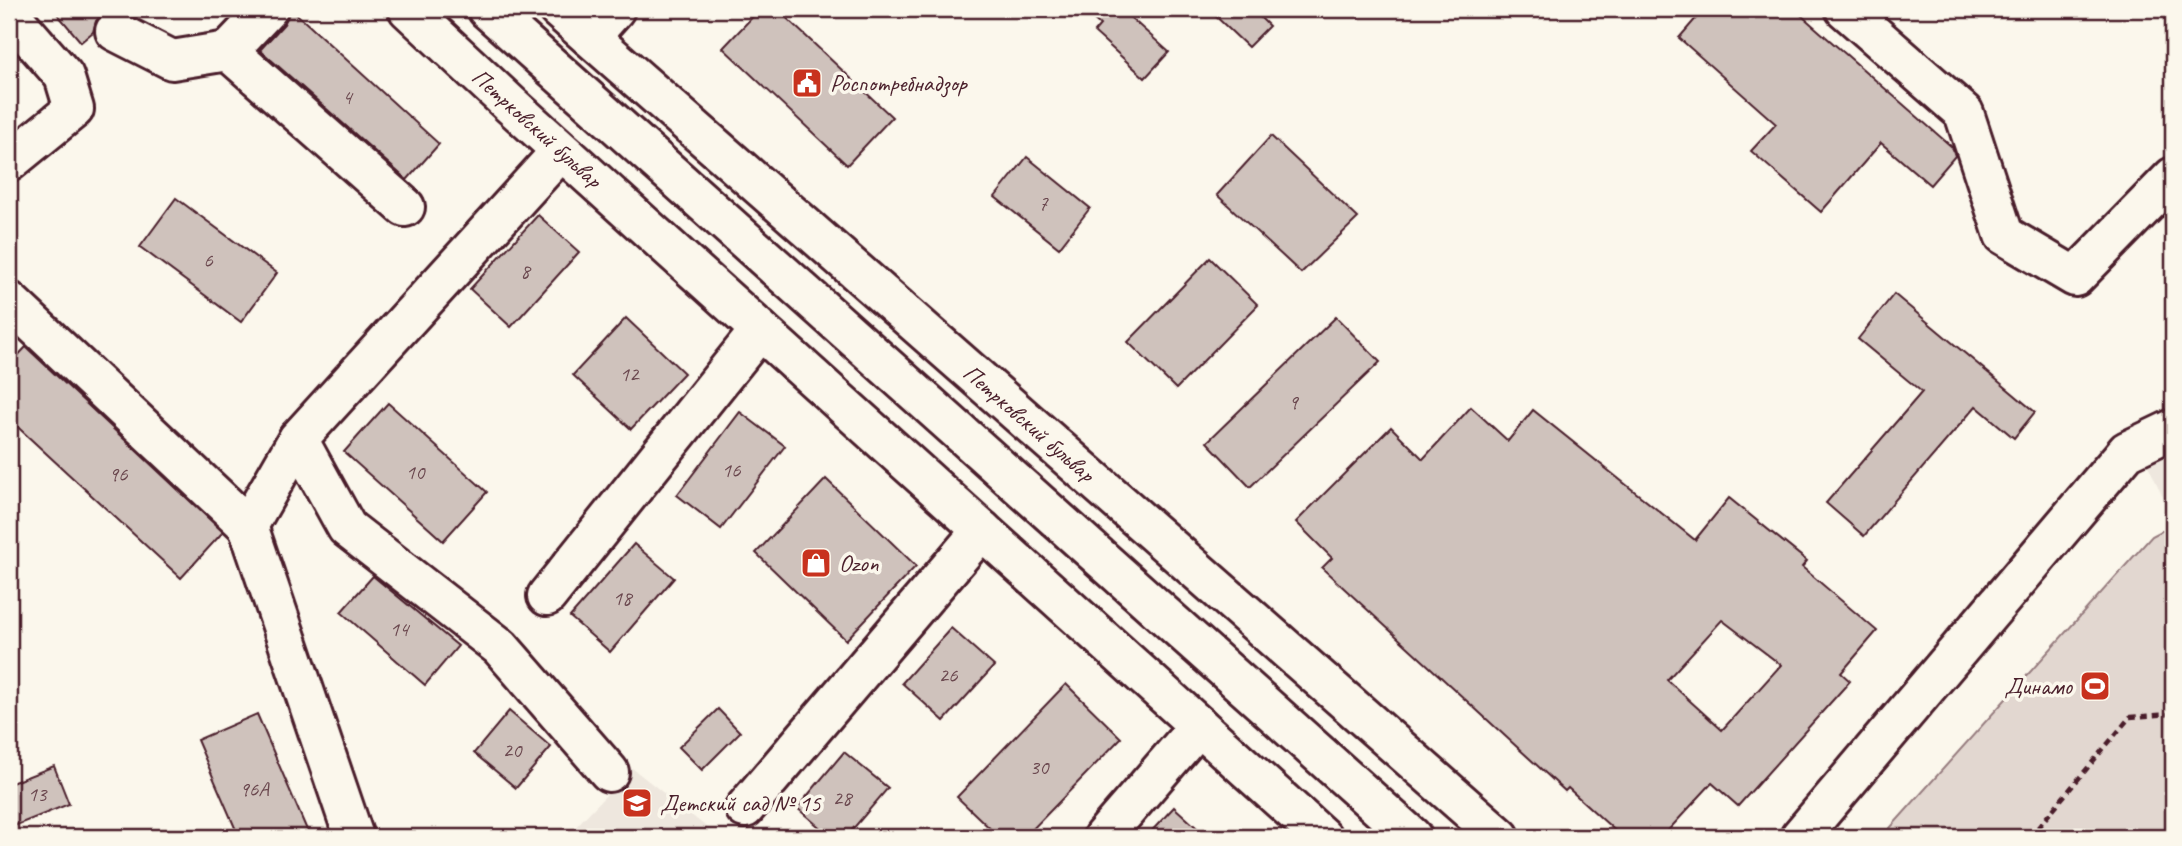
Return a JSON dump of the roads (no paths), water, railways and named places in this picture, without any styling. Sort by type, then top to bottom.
[{"type":"street","points":[[115,32],[172,60],[228,51],[268,9]]},
{"type":"street","name":"Петрковский бульвар","points":[[408,9],[561,151],[1322,837]]},
{"type":"street","points":[[487,9],[1412,837]]},
{"type":"street","name":"Петрковский бульвар","points":[[558,9],[1500,837]]},
{"type":"street","points":[[590,37],[615,9]]},
{"type":"street","points":[[1845,9],[1964,113],[2004,235],[2075,277],[2173,177]]},
{"type":"street","points":[[9,13],[65,76],[74,109],[9,162]]},
{"type":"street","points":[[228,51],[405,207]]},
{"type":"street","points":[[248,526],[298,439],[561,151]]},
{"type":"street","points":[[9,301],[248,526],[354,837]]},
{"type":"street","points":[[547,596],[760,330]]},
{"type":"street","points":[[1800,837],[2126,451],[2173,429]]},
{"type":"street","points":[[298,439],[347,528],[500,647],[609,772]]},
{"type":"street","points":[[745,808],[982,530]]},
{"type":"street","points":[[1102,837],[1199,726]]},
{"type":"place","name":"Роспотребнадзор","points":[[807,83]]},
{"type":"place","name":"Ozon","points":[[816,563]]},
{"type":"place","name":"Динамо","points":[[2095,686]]},
{"type":"place","name":"Детский сад № 15","points":[[637,803]]}]
